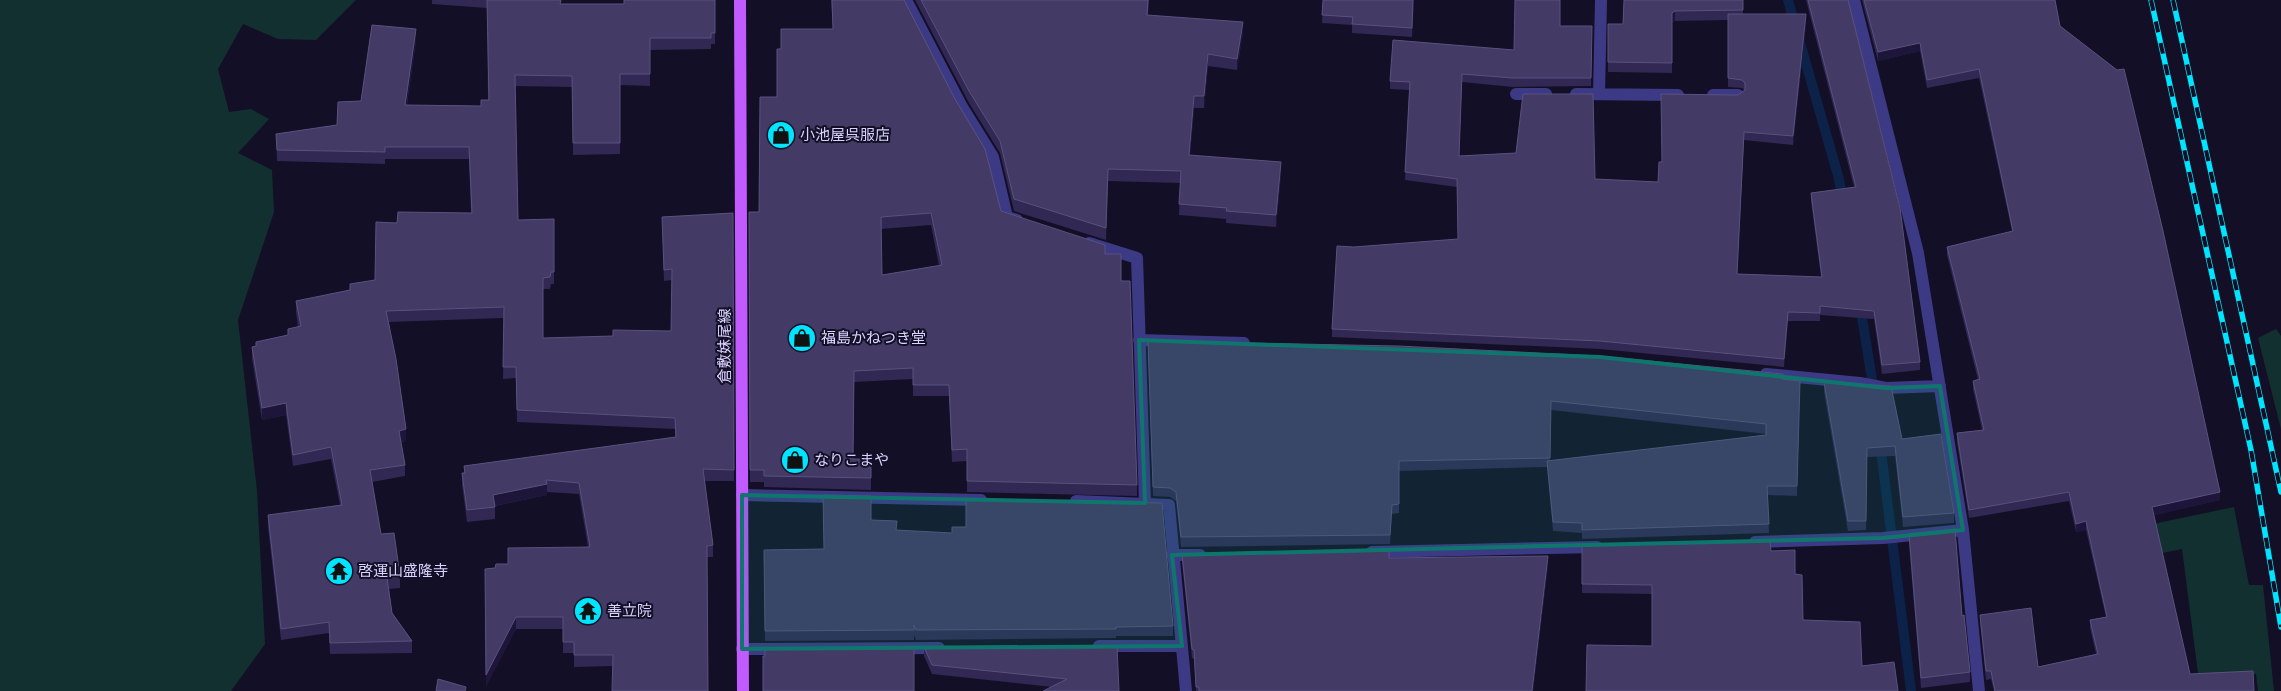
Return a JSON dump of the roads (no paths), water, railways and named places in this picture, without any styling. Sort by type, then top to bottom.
[{"type":"main road","name":"倉敷妹尾線","points":[[740,0],[743,691]]},
{"type":"street","points":[[906,0],[962,107],[993,156],[1007,217],[1025,223]]},
{"type":"street","points":[[1599,94],[1600,0]]},
{"type":"street","points":[[1854,0],[1918,254],[1963,530],[1979,691]]},
{"type":"street","points":[[1516,94],[1738,95]]},
{"type":"street","points":[[1081,241],[1137,258],[1145,503]]},
{"type":"street","points":[[1139,340],[1259,343]]},
{"type":"street","points":[[1754,372],[1860,383],[1886,388],[1940,386]]},
{"type":"street","points":[[742,495],[997,500]]},
{"type":"street","points":[[1066,501],[1169,505],[1172,556],[1186,691]]},
{"type":"street","points":[[1745,542],[1883,538],[1963,530]]},
{"type":"street","points":[[1361,552],[1608,546]]},
{"type":"street","points":[[1172,556],[1212,555]]},
{"type":"street","points":[[1082,647],[1182,646]]},
{"type":"street","points":[[742,649],[952,648]]},
{"type":"waterway","points":[[1788,0],[1795,25]]},
{"type":"waterway","points":[[1799,39],[1839,179],[1843,202]]},
{"type":"waterway","points":[[1860,305],[1874,392]]},
{"type":"waterway","points":[[1880,443],[1911,691]]},
{"type":"railway","points":[[2151,0],[2251,450],[2281,627]]},
{"type":"railway","points":[[2173,0],[2281,492]]},
{"type":"place","name":"小池屋呉服店","points":[[781,135]]},
{"type":"place","name":"福島かねつき堂","points":[[802,338]]},
{"type":"place","name":"なりこまや","points":[[795,460]]},
{"type":"place","name":"啓運山盛隆寺","points":[[339,571]]},
{"type":"place","name":"善立院","points":[[588,611]]}]
